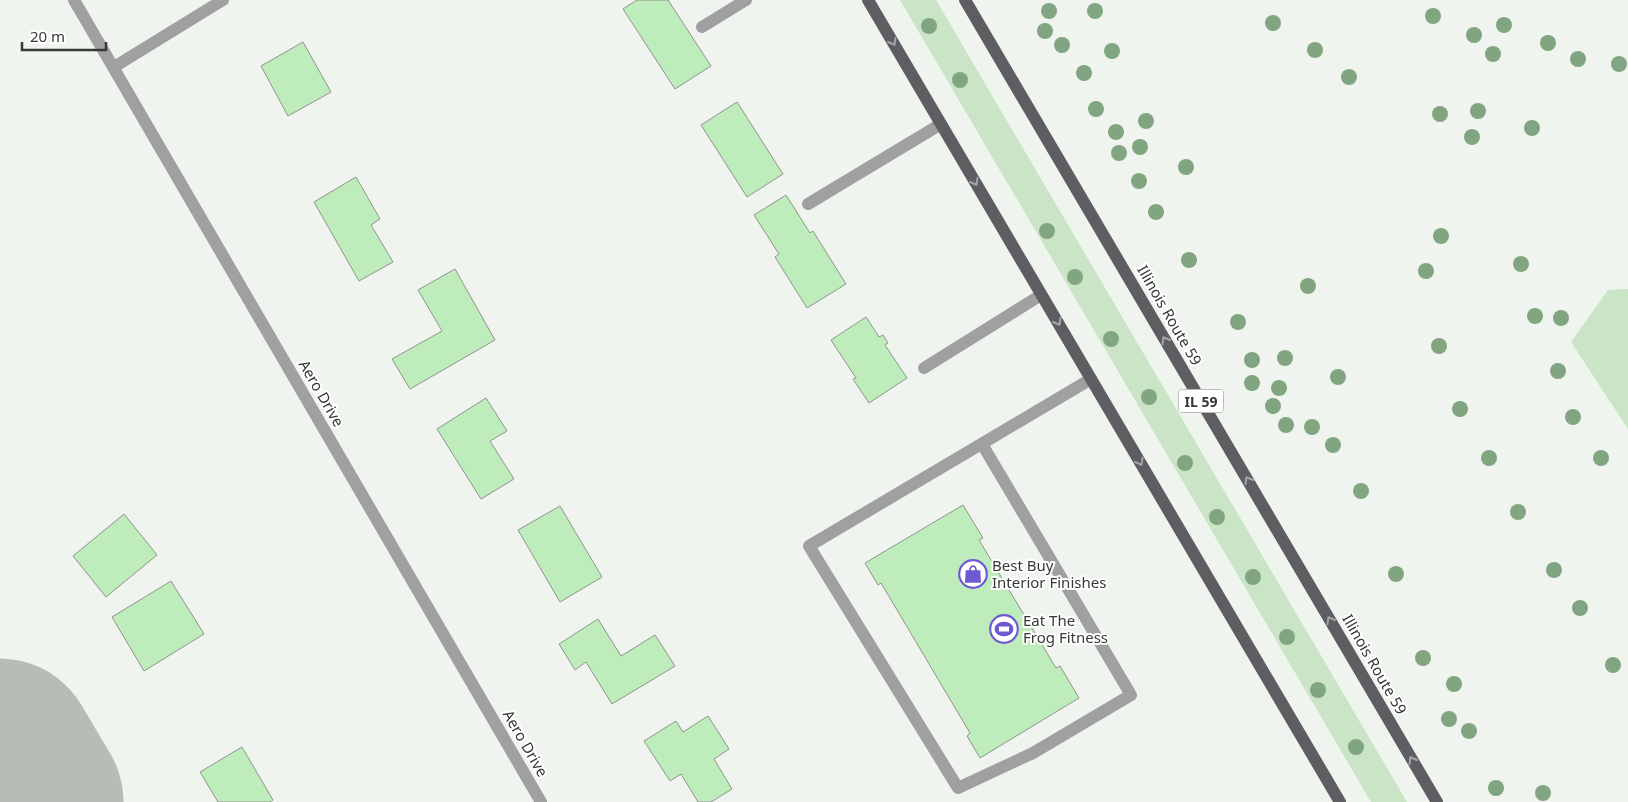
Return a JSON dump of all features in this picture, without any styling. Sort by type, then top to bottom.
[{"type":"main road","points":[[868,0],[1340,802]]},
{"type":"main road","name":"Illinois Route 59","points":[[965,0],[1437,802]]},
{"type":"street","name":"Aero Drive","points":[[74,0],[541,802]]},
{"type":"street","points":[[114,67],[223,0]]},
{"type":"street","points":[[702,27],[746,0]]},
{"type":"street","points":[[808,204],[941,124]]},
{"type":"street","points":[[924,368],[1042,295]]},
{"type":"street","points":[[982,444],[1131,695],[1033,753],[958,788],[809,546],[1091,379]]},
{"type":"green space","points":[[900,0],[936,0],[1407,802],[1371,802]]},
{"type":"green space","points":[[1628,289],[1628,429],[1571,342],[1608,290]]},
{"type":"building","points":[[637,0],[668,0],[711,66],[675,89],[623,9]]},
{"type":"building","points":[[303,42],[331,92],[288,116],[261,66]]},
{"type":"building","points":[[737,102],[783,174],[747,197],[701,125]]},
{"type":"building","points":[[356,177],[380,219],[371,225],[393,262],[359,281],[314,202]]},
{"type":"building","points":[[786,195],[810,233],[813,231],[846,284],[807,308],[775,257],[779,254],[754,215]]},
{"type":"building","points":[[455,269],[495,340],[410,389],[392,359],[442,331],[418,290]]},
{"type":"building","points":[[866,317],[879,337],[883,335],[888,343],[885,345],[907,378],[869,403],[853,379],[856,378],[831,340]]},
{"type":"building","points":[[486,398],[507,431],[490,441],[514,479],[481,499],[437,429]]},
{"type":"building","points":[[963,505],[983,538],[979,540],[1056,668],[1060,666],[1079,698],[980,758],[967,736],[970,733],[881,583],[878,585],[865,563]]},
{"type":"building","points":[[560,506],[602,577],[560,602],[518,530]]},
{"type":"building","points":[[124,514],[157,555],[106,597],[73,556]]},
{"type":"building","points":[[171,581],[204,634],[144,671],[112,617]]},
{"type":"building","points":[[598,619],[621,656],[655,635],[675,666],[612,704],[586,662],[575,670],[559,644]]},
{"type":"building","points":[[708,716],[729,749],[714,759],[732,789],[711,802],[698,802],[681,774],[670,781],[644,741],[676,721],[683,732]]},
{"type":"building","points":[[242,747],[273,800],[270,802],[218,802],[200,772]]},
{"type":"runway","points":[[0,753],[29,802]]},
{"type":"place","name":"Best Buy Interior Finishes","points":[[973,574]]},
{"type":"place","name":"Eat The Frog Fitness","points":[[1004,629]]}]
